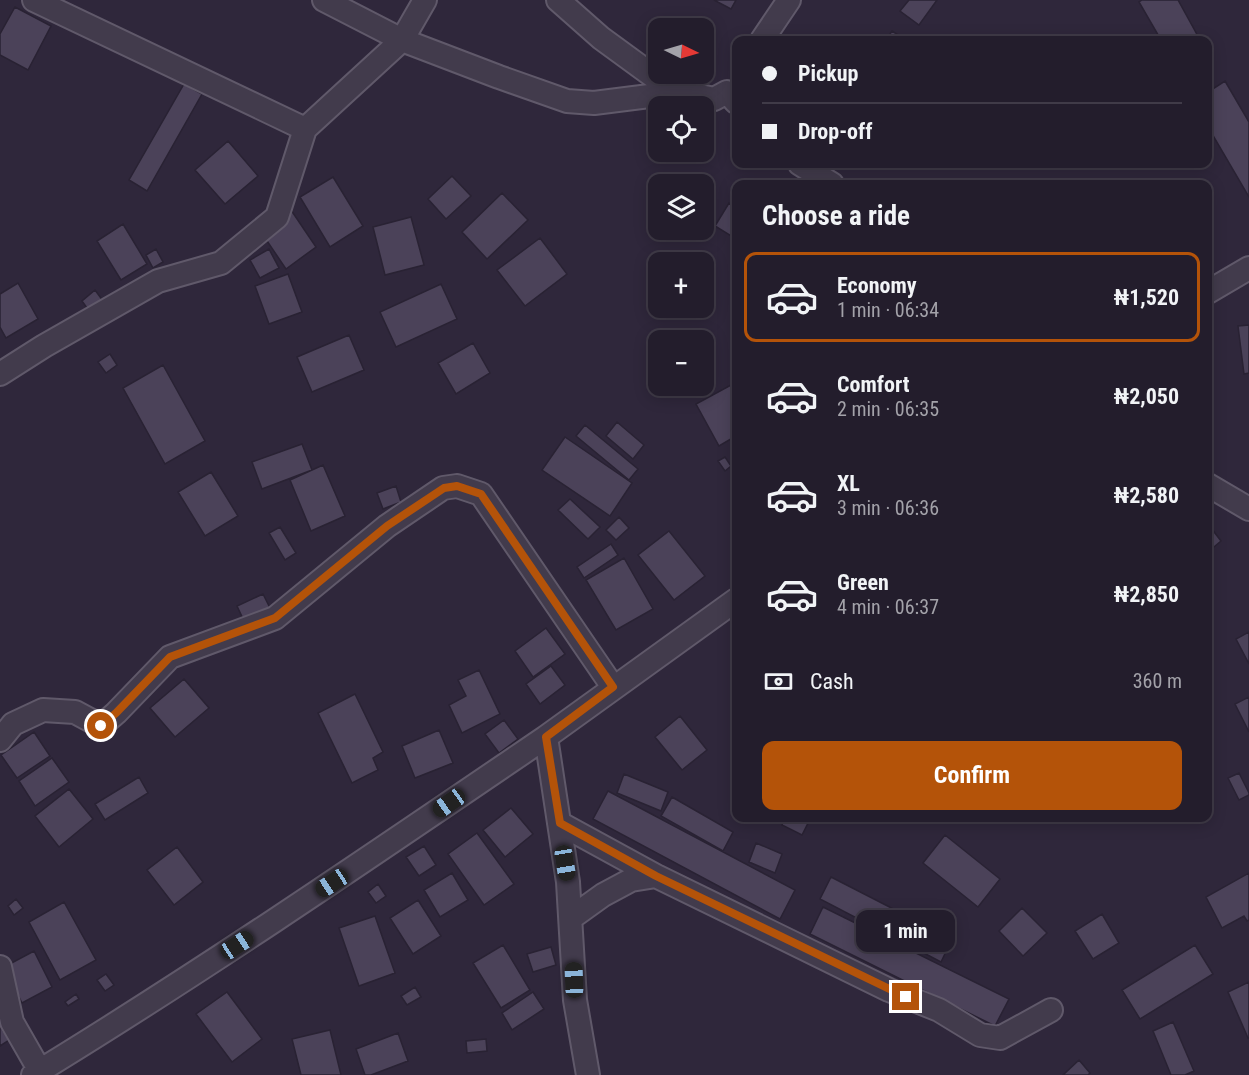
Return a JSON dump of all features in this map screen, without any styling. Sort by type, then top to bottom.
[{"type":"street","points":[[34,0],[304,129]]},
{"type":"street","points":[[324,0],[402,40],[499,78],[567,101],[594,103],[681,92]]},
{"type":"street","points":[[0,374],[44,346],[158,281],[221,262],[277,217],[304,129],[402,40],[425,0]]},
{"type":"street","points":[[558,0],[601,38],[653,76],[681,92],[714,99],[732,91]]},
{"type":"street","points":[[765,36],[789,0]]},
{"type":"street","points":[[806,168],[826,180]]},
{"type":"street","points":[[1212,290],[1249,268]]},
{"type":"street","points":[[0,740],[13,724],[43,710],[75,712],[101,726],[170,657],[275,618],[387,526],[444,488],[457,486],[481,494],[613,687]]},
{"type":"street","points":[[1212,487],[1249,509]]},
{"type":"street","points":[[0,967],[12,1022],[37,1073],[104,1032],[322,889],[546,737],[732,603]]},
{"type":"street","points":[[546,737],[560,823],[571,918],[575,1000],[588,1075]]},
{"type":"street","points":[[560,823],[656,876],[889,990],[939,1010],[980,1035],[1000,1038],[1051,1010]]},
{"type":"street","points":[[571,918],[603,895],[631,880],[656,876]]},
{"type":"building","points":[[714,0],[736,0],[731,9]]},
{"type":"building","points":[[909,0],[937,0],[919,25],[900,11]]},
{"type":"building","points":[[1142,0],[1178,0],[1198,36],[1159,36],[1139,2]]},
{"type":"building","points":[[15,7],[51,26],[28,70],[0,55],[0,34]]},
{"type":"building","points":[[892,31],[900,36],[889,36]]},
{"type":"building","points":[[1225,81],[1249,122],[1249,197],[1212,134],[1212,89]]},
{"type":"building","points":[[184,84],[202,94],[147,191],[129,180]]},
{"type":"building","points":[[228,141],[258,176],[225,204],[195,170]]},
{"type":"building","points":[[452,176],[471,196],[446,219],[428,199]]},
{"type":"building","points":[[333,177],[363,226],[330,247],[300,197]]},
{"type":"building","points":[[502,193],[528,220],[487,259],[462,232]]},
{"type":"building","points":[[729,203],[732,205],[732,237],[715,226]]},
{"type":"building","points":[[291,210],[316,247],[286,269],[261,232]]},
{"type":"building","points":[[411,217],[424,265],[385,275],[373,227]]},
{"type":"building","points":[[123,224],[147,264],[121,280],[97,241]]},
{"type":"building","points":[[540,238],[567,274],[525,306],[497,270]]},
{"type":"building","points":[[156,249],[163,262],[153,268],[146,255]]},
{"type":"building","points":[[269,249],[279,268],[260,278],[250,260]]},
{"type":"building","points":[[288,274],[302,312],[269,324],[255,286]]},
{"type":"building","points":[[18,283],[38,319],[6,338],[0,327],[0,294]]},
{"type":"building","points":[[441,284],[457,319],[396,347],[380,312]]},
{"type":"building","points":[[95,290],[106,305],[92,315],[82,301]]},
{"type":"building","points":[[1249,325],[1249,373],[1244,374],[1238,326]]},
{"type":"building","points":[[349,335],[364,370],[312,392],[297,357]]},
{"type":"building","points":[[473,343],[490,373],[456,394],[438,363]]},
{"type":"building","points":[[110,354],[117,365],[106,373],[98,362]]},
{"type":"building","points":[[163,365],[205,441],[165,464],[123,388]]},
{"type":"building","points":[[731,385],[732,438],[719,446],[696,404]]},
{"type":"building","points":[[617,422],[644,445],[633,459],[606,436]]},
{"type":"building","points":[[585,425],[638,469],[629,480],[576,436]]},
{"type":"building","points":[[565,437],[632,483],[610,516],[542,470]]},
{"type":"building","points":[[302,444],[312,470],[262,489],[252,462]]},
{"type":"building","points":[[725,457],[731,466],[725,471],[718,461]]},
{"type":"building","points":[[323,465],[345,516],[311,531],[290,480]]},
{"type":"building","points":[[211,472],[238,516],[205,536],[178,492]]},
{"type":"building","points":[[396,486],[401,502],[383,509],[377,493]]},
{"type":"building","points":[[570,499],[600,527],[588,539],[558,510]]},
{"type":"building","points":[[619,517],[629,528],[616,540],[606,530]]},
{"type":"building","points":[[280,527],[296,553],[285,560],[269,533]]},
{"type":"building","points":[[1212,529],[1221,541],[1212,549]]},
{"type":"building","points":[[669,531],[705,576],[674,600],[638,555]]},
{"type":"building","points":[[611,544],[618,555],[584,578],[577,567]]},
{"type":"building","points":[[624,558],[653,609],[616,630],[586,580]]},
{"type":"building","points":[[263,594],[272,612],[246,625],[237,606]]},
{"type":"building","points":[[546,628],[565,654],[533,677],[515,651]]},
{"type":"building","points":[[1249,632],[1249,664],[1236,639]]},
{"type":"building","points":[[551,666],[565,685],[540,704],[526,684]]},
{"type":"building","points":[[479,670],[500,714],[462,733],[449,705],[466,696],[458,680]]},
{"type":"building","points":[[184,679],[209,708],[175,737],[150,708]]},
{"type":"building","points":[[355,694],[383,752],[373,758],[378,770],[352,783],[318,713]]},
{"type":"building","points":[[1249,697],[1249,732],[1235,704]]},
{"type":"building","points":[[680,716],[707,750],[682,770],[655,737]]},
{"type":"building","points":[[504,720],[518,739],[499,753],[485,734]]},
{"type":"building","points":[[439,730],[453,763],[415,778],[402,746]]},
{"type":"building","points":[[34,732],[50,756],[17,778],[1,755]]},
{"type":"building","points":[[52,758],[69,782],[35,806],[19,781]]},
{"type":"building","points":[[1239,773],[1249,795],[1239,800],[1228,778]]},
{"type":"building","points":[[624,774],[668,792],[661,811],[617,793]]},
{"type":"building","points":[[139,777],[148,793],[105,820],[95,804]]},
{"type":"building","points":[[69,789],[93,819],[59,847],[35,816]]},
{"type":"building","points":[[608,791],[795,890],[780,919],[593,819]]},
{"type":"building","points":[[672,797],[733,832],[723,851],[661,816]]},
{"type":"building","points":[[511,808],[533,834],[505,857],[483,830]]},
{"type":"building","points":[[784,822],[808,823],[802,835],[782,825]]},
{"type":"building","points":[[477,833],[514,884],[484,905],[448,854]]},
{"type":"building","points":[[945,835],[1000,879],[978,907],[923,863]]},
{"type":"building","points":[[756,843],[782,854],[775,873],[749,862]]},
{"type":"building","points":[[424,846],[436,865],[419,876],[406,857]]},
{"type":"building","points":[[177,847],[203,882],[174,905],[147,870]]},
{"type":"building","points":[[452,873],[468,900],[440,917],[424,890]]},
{"type":"building","points":[[1249,873],[1249,920],[1247,921],[1244,916],[1222,928],[1206,897]]},
{"type":"building","points":[[831,877],[952,939],[941,962],[820,899]]},
{"type":"building","points":[[378,884],[386,896],[376,903],[368,892]]},
{"type":"building","points":[[16,899],[23,908],[14,915],[8,906]]},
{"type":"building","points":[[418,900],[441,936],[413,954],[390,918]]},
{"type":"building","points":[[64,902],[96,960],[60,980],[29,922]]},
{"type":"building","points":[[823,907],[1009,999],[995,1026],[810,934]]},
{"type":"building","points":[[1022,908],[1047,933],[1023,956],[999,931]]},
{"type":"building","points":[[1102,914],[1119,943],[1093,959],[1075,931]]},
{"type":"building","points":[[375,916],[395,973],[359,986],[339,928]]},
{"type":"building","points":[[503,945],[530,990],[501,1008],[473,963]]},
{"type":"building","points":[[1195,945],[1213,974],[1140,1019],[1122,990]]},
{"type":"building","points":[[551,947],[556,965],[533,972],[527,954]]},
{"type":"building","points":[[34,951],[52,987],[22,1003],[4,967]]},
{"type":"building","points":[[106,974],[114,985],[105,991],[97,980]]},
{"type":"building","points":[[1249,982],[1249,1038],[1248,1038],[1228,992]]},
{"type":"building","points":[[415,987],[421,997],[407,1005],[401,996]]},
{"type":"building","points":[[227,992],[262,1039],[232,1062],[196,1014]]},
{"type":"building","points":[[533,992],[544,1009],[512,1030],[502,1013]]},
{"type":"building","points":[[76,994],[79,999],[68,1006],[65,1002]]},
{"type":"building","points":[[1173,1022],[1194,1071],[1185,1075],[1171,1075],[1153,1031]]},
{"type":"building","points":[[0,1026],[9,1040],[0,1046]]},
{"type":"building","points":[[330,1030],[341,1075],[301,1075],[292,1039]]},
{"type":"building","points":[[398,1033],[408,1061],[371,1075],[365,1075],[356,1049]]},
{"type":"building","points":[[486,1039],[487,1051],[467,1053],[466,1041]]},
{"type":"building","points":[[1079,1060],[1090,1073],[1088,1075],[1063,1075]]},
{"type":"route","points":[[101,726],[170,657],[275,618],[387,526],[444,488],[457,486],[481,494],[613,687],[546,737],[560,823],[656,876],[906,997]]}]
